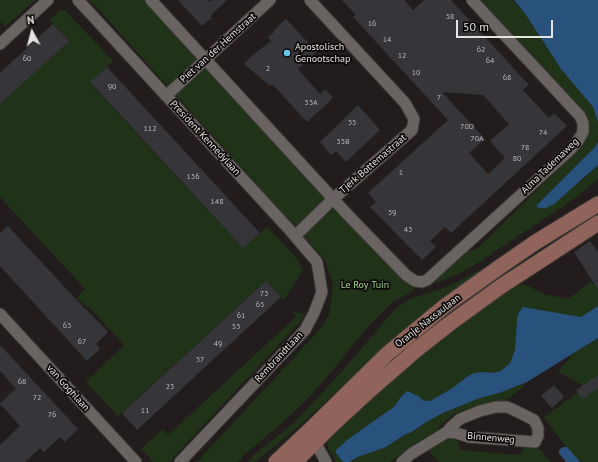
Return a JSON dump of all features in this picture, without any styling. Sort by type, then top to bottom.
[{"type":"main road","name":"Oranje Nassaulaan","points":[[295,462],[314,435],[387,354],[445,306],[518,254],[598,204]]},
{"type":"main road","name":"Oranje Nassaulaan","points":[[276,462],[314,435],[449,324],[505,283],[598,223]]},
{"type":"street","points":[[0,44],[48,0]]},
{"type":"street","name":"President Kennedylaan","points":[[78,0],[295,236]]},
{"type":"street","points":[[151,0],[333,199],[295,236]]},
{"type":"street","name":"Piet van der Hemstraat","points":[[166,96],[270,0]]},
{"type":"street","name":"Tjerk Bottemastraat","points":[[310,0],[406,103],[414,119],[412,130],[333,199]]},
{"type":"street","name":"Alma Tademaweg","points":[[333,199],[406,274],[415,281],[422,282],[427,280],[578,141],[583,132],[583,123],[580,116],[472,0]]},
{"type":"street","name":"Rembrandtlaan","points":[[180,462],[305,330],[314,313],[322,292],[317,262],[295,236]]},
{"type":"street","name":"van Goghlaan","points":[[0,314],[136,462]]},
{"type":"street","name":"Binnenweg","points":[[496,407],[506,407],[534,420],[538,428],[538,436],[535,442],[469,437],[447,432],[454,423],[468,415],[496,407]]},
{"type":"street","points":[[402,462],[411,454],[447,432]]},
{"type":"street","points":[[314,435],[326,462]]},
{"type":"green space","points":[[0,0],[35,0],[5,27],[0,21]]},
{"type":"green space","name":"Le Roy Tuin","points":[[90,0],[145,0],[415,290],[394,301],[366,329],[306,400],[238,462],[197,462],[321,328],[329,315],[333,284],[325,260]]},
{"type":"green space","points":[[481,0],[513,0],[526,15],[561,69],[593,107],[597,118],[598,141],[596,146],[536,206],[579,183],[598,165],[598,179],[571,201],[473,266],[439,282],[428,283],[438,278],[469,251],[477,249],[582,146],[587,139],[589,130],[587,120]]},
{"type":"green space","points":[[60,10],[66,11],[113,61],[90,83],[243,248],[267,227],[292,253],[303,270],[284,300],[266,281],[118,416],[86,382],[124,345],[88,306],[86,307],[77,298],[85,289],[0,197],[0,104],[68,40],[50,20]]},
{"type":"green space","points":[[497,260],[381,351],[298,427],[255,462],[248,462],[254,455],[295,422],[339,375],[395,309],[410,299],[456,283]]},
{"type":"green space","points":[[591,282],[594,285],[598,283],[598,306],[581,317],[528,309],[517,319],[515,350],[510,363],[501,371],[492,373],[483,372],[468,376],[451,389],[430,401],[424,401],[418,396],[400,398],[395,406],[347,440],[335,451],[344,462],[336,462],[328,449],[327,442],[330,434],[399,368],[514,283],[527,285],[543,294],[568,299]]},
{"type":"green space","points":[[291,311],[305,314],[299,323],[169,462],[153,462],[141,449],[163,429],[168,435],[296,317]]},
{"type":"green space","points":[[598,338],[598,462],[580,462],[566,447],[544,417],[586,387],[558,372],[573,354]]},
{"type":"green space","points":[[527,382],[517,392],[503,402],[482,405],[455,413],[436,431],[390,462],[349,462],[358,457],[386,447],[443,413],[480,398],[499,393]]},
{"type":"green space","points":[[447,438],[456,439],[461,450],[519,455],[525,447],[534,447],[542,451],[551,462],[440,462],[427,449]]},
{"type":"water","points":[[514,0],[598,0],[598,122],[593,107],[561,69],[526,15]]},
{"type":"water","points":[[598,141],[598,165],[554,204],[546,208],[539,208],[536,206],[596,146]]},
{"type":"water","points":[[598,306],[598,338],[527,382],[499,393],[480,398],[443,413],[386,447],[358,457],[349,462],[342,461],[335,451],[347,440],[395,406],[407,391],[418,396],[424,401],[430,401],[474,373],[492,373],[501,371],[510,363],[515,350],[517,319],[518,314],[523,307],[581,317]]},
{"type":"water","points":[[563,447],[567,447],[580,462],[566,462],[559,453],[559,450]]},
{"type":"building","points":[[178,0],[208,0],[210,2],[212,0],[227,0],[210,16],[212,18],[202,26]]},
{"type":"building","points":[[342,0],[404,0],[413,10],[424,0],[451,0],[529,85],[523,90],[549,118],[554,113],[567,126],[451,233],[445,227],[430,241],[436,247],[422,260],[370,207],[376,202],[368,193],[448,120],[353,17],[356,15]],"holes":[[[442,92],[483,95],[509,124],[490,141],[505,158],[488,174],[469,153],[485,139]]]},
{"type":"building","name":"Apostolisch Genootschap","points":[[286,19],[317,52],[298,69],[320,94],[325,89],[333,98],[307,122],[272,84],[270,86],[244,64],[250,57],[271,41],[268,37]]},
{"type":"building","points":[[53,24],[69,41],[0,104],[0,73]]},
{"type":"building","points":[[107,67],[260,233],[243,248],[90,82]]},
{"type":"building","points":[[358,105],[380,130],[346,162],[336,151],[331,155],[320,142]]},
{"type":"building","points":[[8,226],[108,332],[96,344],[100,349],[87,361],[0,266],[0,233]]},
{"type":"building","points":[[590,241],[598,252],[598,290],[574,252]]},
{"type":"building","points":[[266,281],[281,297],[137,430],[122,413]]},
{"type":"building","points":[[0,345],[78,429],[65,442],[60,437],[44,452],[40,448],[25,462],[0,462],[0,445],[20,426],[0,404],[16,389],[0,371]]},
{"type":"building","points":[[598,375],[598,388],[582,399],[576,390]]},
{"type":"building","points":[[554,385],[564,397],[552,408],[541,396]]},
{"type":"place","name":"Apostolisch Genootschap","points":[[287,53]]}]
